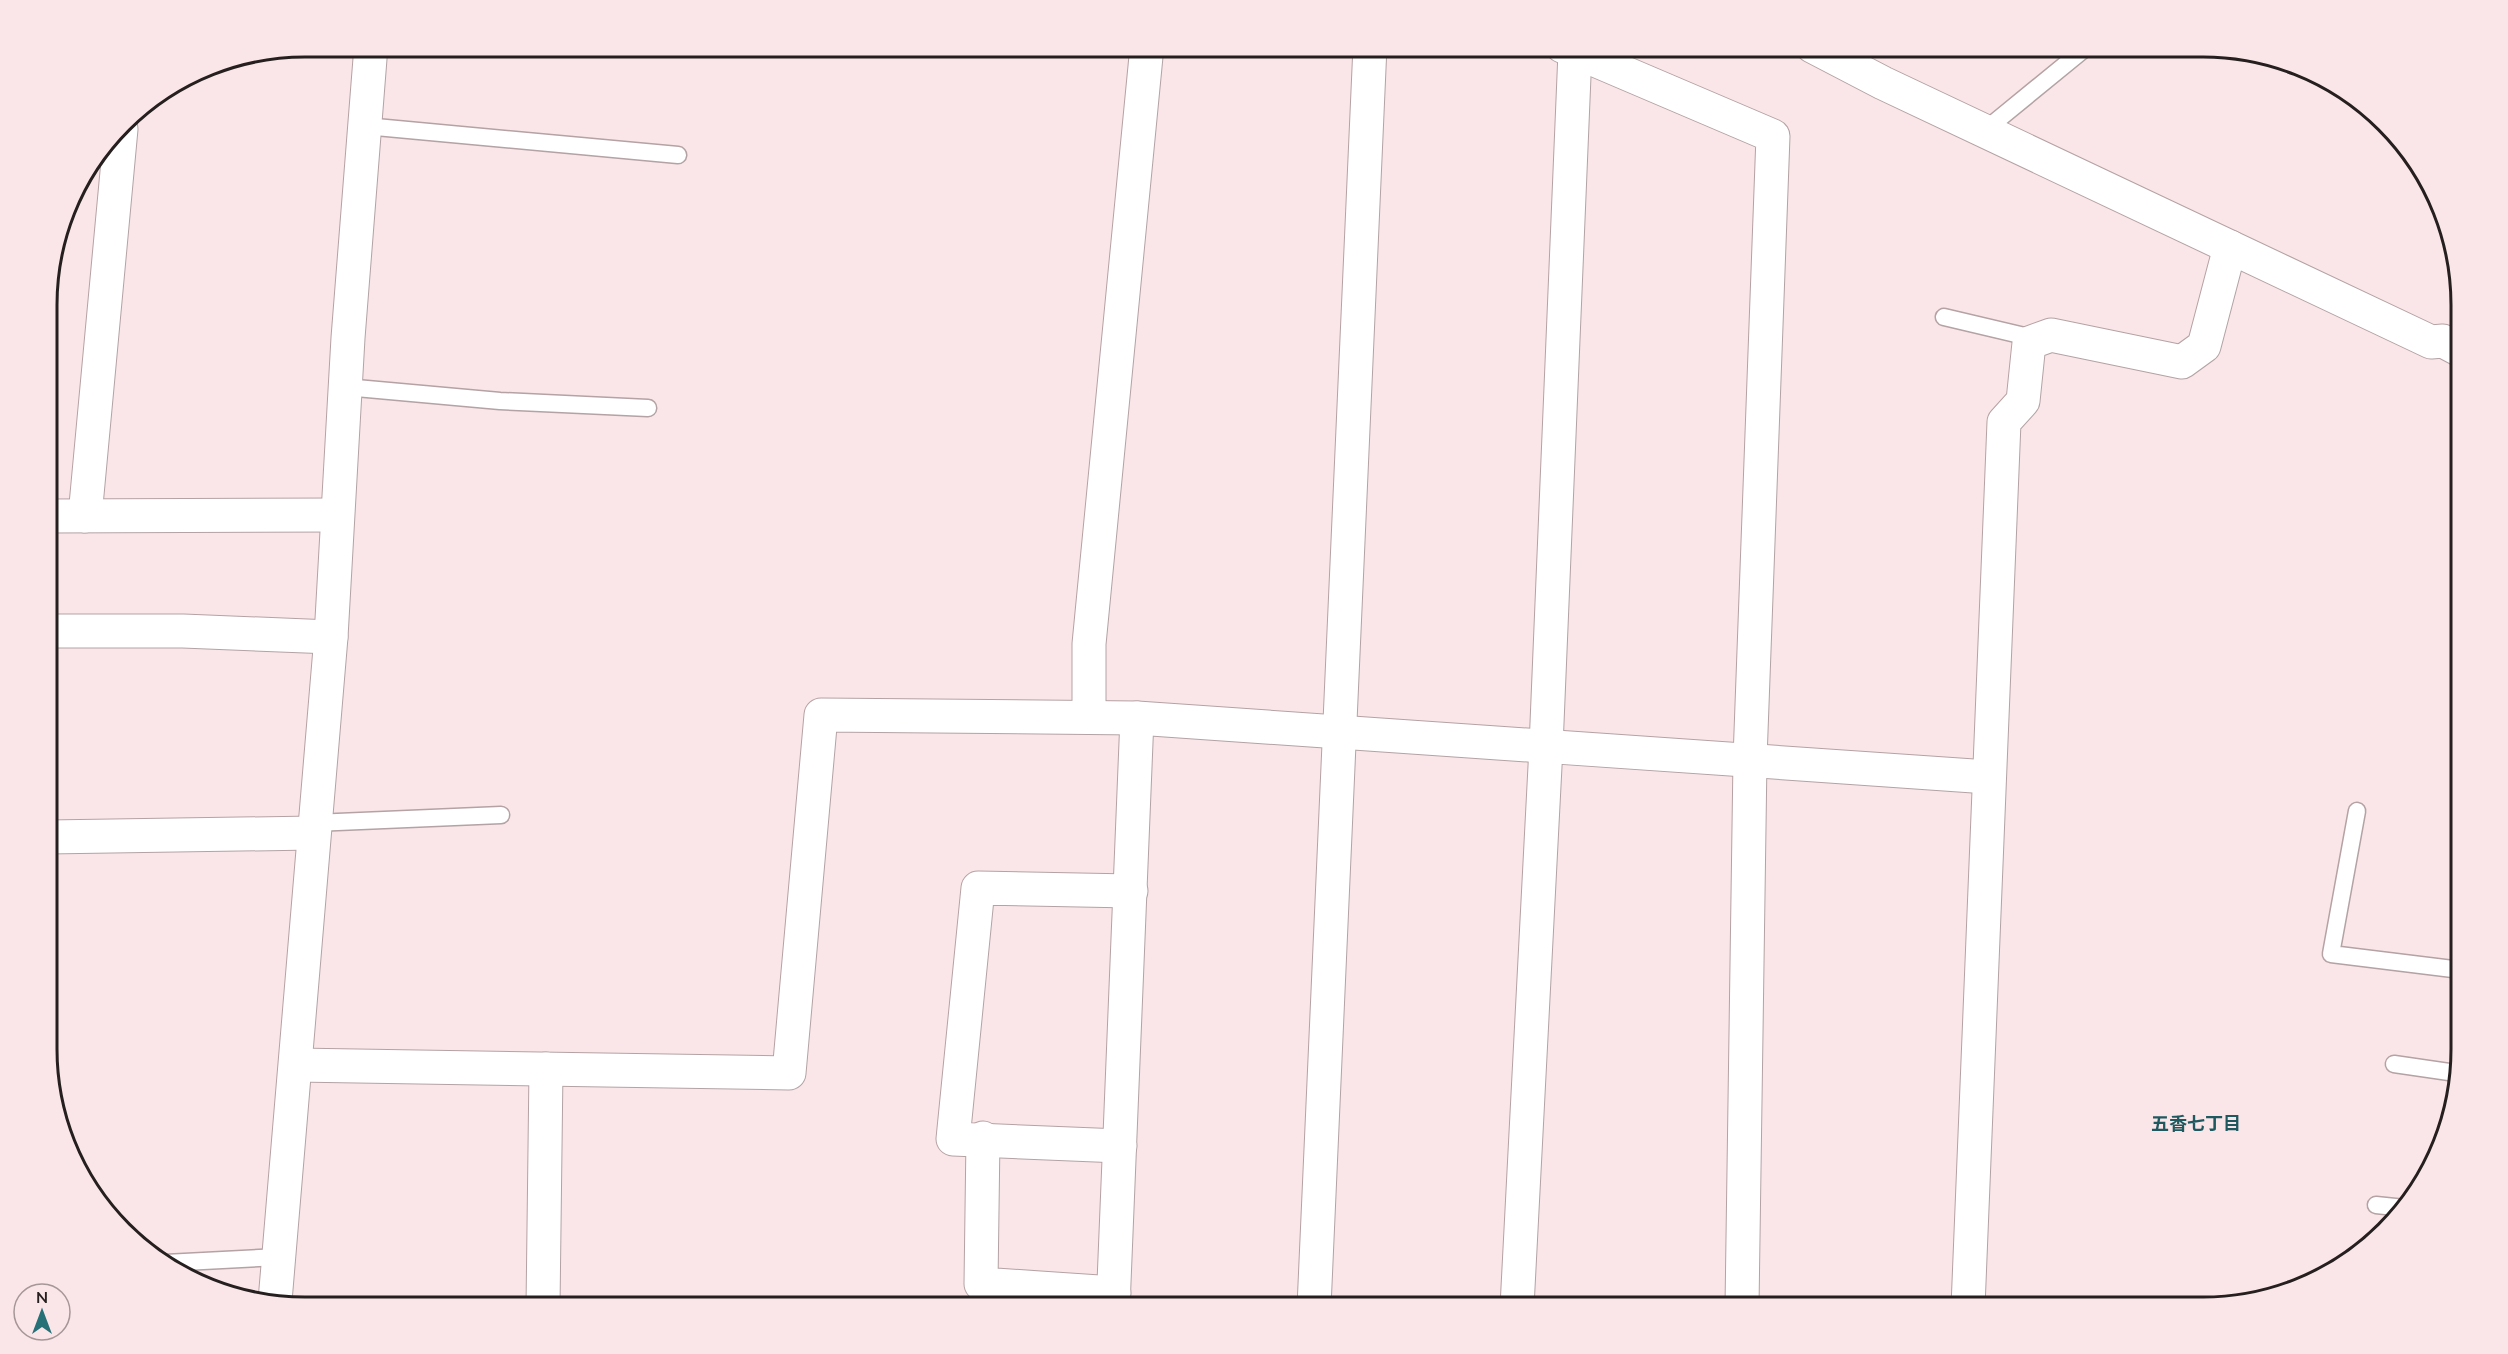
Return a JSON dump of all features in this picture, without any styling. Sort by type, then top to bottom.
[{"type":"street","points":[[275,1295],[331,637],[345,387],[370,57]]},
{"type":"street","points":[[1089,716],[1089,644],[1146,57]]},
{"type":"street","points":[[1314,1297],[1370,57]]},
{"type":"street","points":[[1518,1297],[1546,747],[1571,57]]},
{"type":"street","points":[[1592,57],[1773,136],[1750,759],[1742,1297]]},
{"type":"street","points":[[1834,57],[1984,131],[2431,342],[2451,340]]},
{"type":"street","points":[[85,516],[120,140]]},
{"type":"street","points":[[1968,1297],[2004,422],[2023,400],[2029,343],[2037,339],[2051,335],[2182,362],[2204,346],[2230,247]]},
{"type":"street","points":[[57,516],[337,515]]},
{"type":"street","points":[[57,631],[183,631],[331,637]]},
{"type":"street","points":[[296,1065],[789,1073],[821,715],[1137,718],[1340,730],[1546,747],[1750,759],[1988,777]]},
{"type":"street","points":[[1114,1297],[1137,718]]},
{"type":"street","points":[[57,837],[314,828]]},
{"type":"street","points":[[1120,1146],[953,1138],[978,888],[1131,891]]},
{"type":"street","points":[[543,1297],[546,1069]]},
{"type":"street","points":[[983,1138],[981,1284],[1089,1297]]},
{"type":"lane","points":[[1984,131],[2075,57]]},
{"type":"lane","points":[[365,126],[678,155]]},
{"type":"lane","points":[[1944,317],[2037,339]]},
{"type":"lane","points":[[345,387],[500,401],[648,408]]},
{"type":"lane","points":[[2357,811],[2331,954],[2451,969]]},
{"type":"lane","points":[[314,828],[501,815]]},
{"type":"lane","points":[[2394,1064],[2450,1073]]},
{"type":"lane","points":[[2376,1205],[2394,1207]]},
{"type":"lane","points":[[178,1262],[279,1257]]},
{"type":"district","name":"五香七丁目","points":[[2196,1123]]}]
